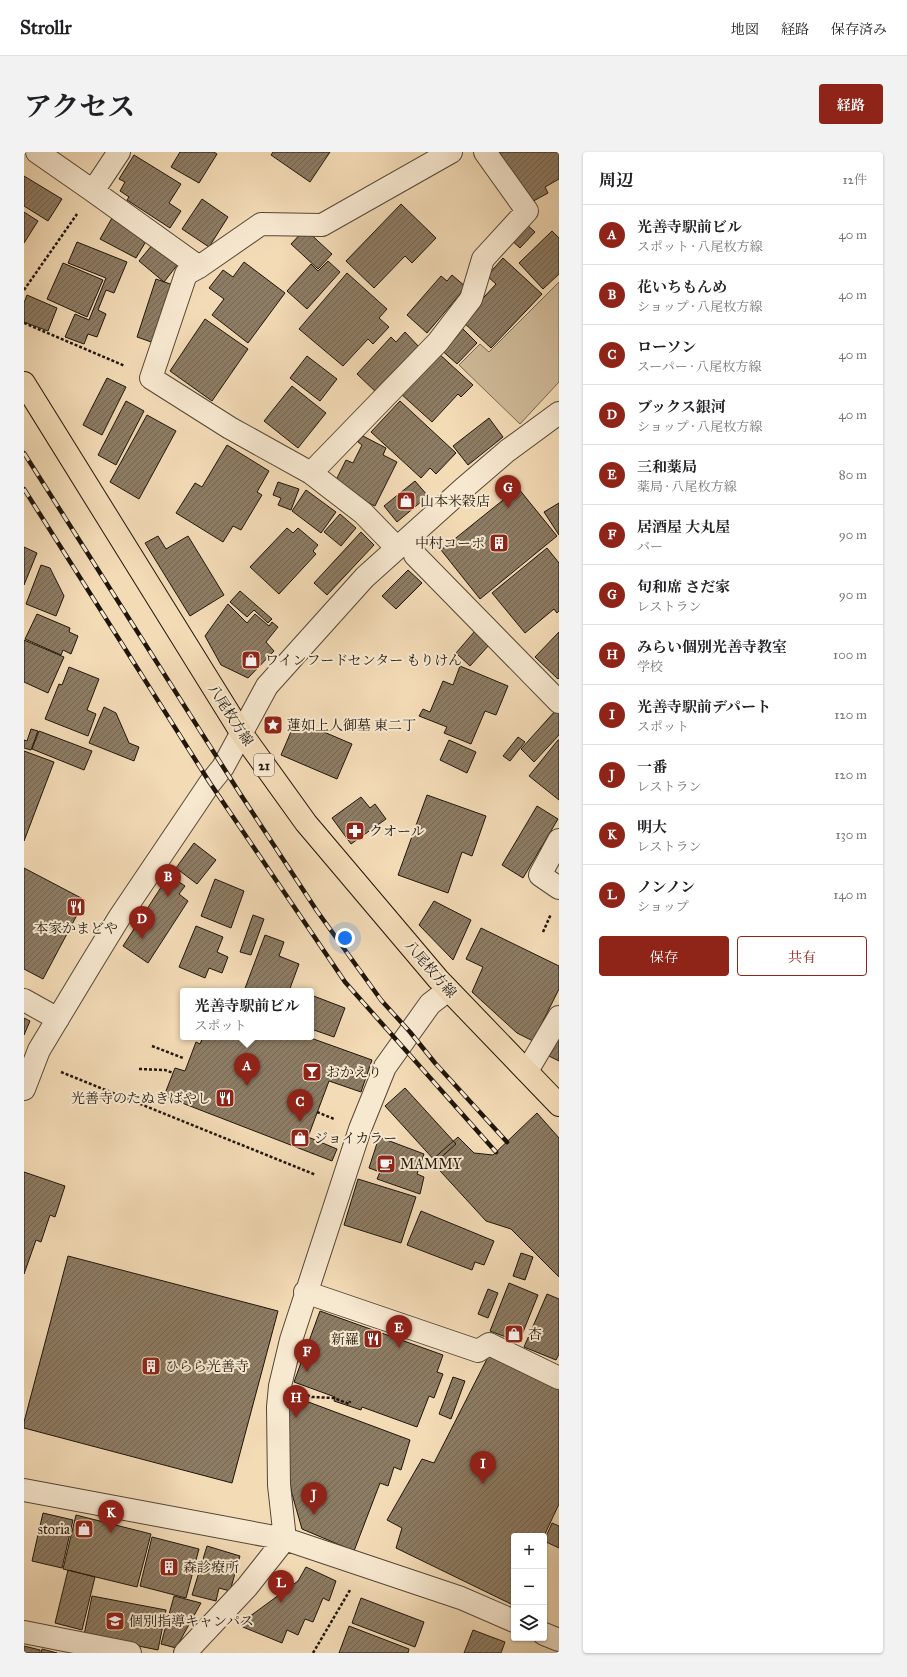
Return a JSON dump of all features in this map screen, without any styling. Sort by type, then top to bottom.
[{"type":"main road","name":"八尾枚方線","points":[[24,383],[242,734],[306,824],[448,990],[559,1105]]},
{"type":"street","points":[[37,152],[199,267]]},
{"type":"street","points":[[93,191],[119,152]]},
{"type":"street","points":[[451,152],[322,225],[261,224],[199,267],[186,274],[151,378],[230,428],[311,473],[363,513],[406,552],[559,702]]},
{"type":"street","points":[[311,473],[438,342],[470,299],[483,259],[527,212],[485,152]]},
{"type":"street","points":[[24,1089],[39,1050],[119,918],[210,783],[223,767],[242,734],[266,686],[366,577],[406,552],[464,488],[507,451],[559,413]]},
{"type":"street","points":[[559,840],[540,875],[559,888]]},
{"type":"street","points":[[185,1653],[247,1587],[285,1539],[279,1485],[278,1408],[280,1386],[305,1292],[360,1129],[385,1067],[430,1004],[448,990]]},
{"type":"street","points":[[24,1000],[58,1019]]},
{"type":"street","points":[[527,1071],[559,1017]]},
{"type":"street","points":[[305,1292],[478,1351],[489,1344],[559,1378]]},
{"type":"street","points":[[24,1490],[285,1539],[461,1598],[511,1620]]},
{"type":"street","points":[[24,1632],[130,1653]]},
{"type":"street","points":[[547,1635],[559,1640]]},
{"type":"path","points":[[24,290],[93,191]]},
{"type":"path","points":[[24,323],[151,378]]},
{"type":"path","points":[[152,1046],[183,1058]]},
{"type":"path","points":[[34,1062],[342,1185]]},
{"type":"path","points":[[139,1070],[166,1070],[173,1073]]},
{"type":"path","points":[[312,1397],[334,1398],[349,1404],[350,1401]]},
{"type":"path","points":[[313,1653],[365,1566]]},
{"type":"shaded area","points":[[559,282],[559,382],[520,424],[459,365],[480,344],[489,352]]},
{"type":"building","points":[[180,152],[214,152],[217,154],[199,183],[171,167]]},
{"type":"building","points":[[273,152],[330,152],[310,182],[271,155]]},
{"type":"building","points":[[499,152],[559,152],[559,179],[545,187],[548,193],[528,204]]},
{"type":"building","points":[[134,155],[181,184],[169,203],[181,211],[170,228],[127,200],[129,197],[120,191],[125,182],[119,179]]},
{"type":"building","points":[[24,176],[62,199],[48,221],[24,206]]},
{"type":"building","points":[[202,199],[228,217],[209,247],[182,229]]},
{"type":"building","points":[[401,204],[436,238],[412,263],[405,256],[374,288],[346,261]]},
{"type":"building","points":[[24,212],[38,221],[24,243]]},
{"type":"building","points":[[112,218],[148,238],[136,258],[100,239]]},
{"type":"building","points":[[525,223],[535,232],[520,248],[510,239]]},
{"type":"building","points":[[305,229],[332,254],[318,269],[291,244]]},
{"type":"building","points":[[552,231],[559,238],[559,274],[543,289],[519,263]]},
{"type":"building","points":[[77,242],[127,262],[114,293],[106,290],[98,310],[106,314],[97,337],[88,334],[84,344],[65,337],[75,314],[89,320],[106,278],[68,263]]},
{"type":"building","points":[[153,244],[178,264],[164,282],[139,261]]},
{"type":"building","points":[[503,258],[542,294],[491,348],[462,321],[496,284],[487,276]]},
{"type":"building","points":[[328,261],[340,272],[307,309],[287,291],[311,264],[318,271]]},
{"type":"building","points":[[244,262],[285,293],[248,343],[212,315],[224,299],[209,288],[223,270],[233,277]]},
{"type":"building","points":[[63,263],[103,280],[87,317],[47,299]]},
{"type":"building","points":[[347,273],[387,309],[379,318],[389,327],[373,344],[368,339],[343,366],[299,329]]},
{"type":"building","points":[[452,275],[466,287],[427,333],[407,315],[441,276],[447,281]]},
{"type":"building","points":[[156,279],[176,286],[157,344],[137,337]]},
{"type":"building","points":[[27,295],[57,308],[48,331],[24,322],[24,303]]},
{"type":"building","points":[[205,319],[248,349],[212,401],[170,371]]},
{"type":"building","points":[[459,325],[477,343],[457,364],[438,347]]},
{"type":"building","points":[[405,332],[420,348],[377,393],[357,374],[391,337],[396,342]]},
{"type":"building","points":[[437,352],[473,385],[461,397],[458,394],[432,422],[400,393]]},
{"type":"building","points":[[307,356],[337,379],[320,401],[290,378]]},
{"type":"building","points":[[107,378],[126,387],[102,435],[83,425]]},
{"type":"building","points":[[292,386],[326,413],[298,448],[264,421]]},
{"type":"building","points":[[126,401],[144,411],[116,465],[98,455]]},
{"type":"building","points":[[400,401],[456,453],[436,474],[430,468],[421,478],[371,432]]},
{"type":"building","points":[[147,415],[176,431],[139,499],[110,482]]},
{"type":"building","points":[[489,418],[503,437],[468,465],[453,446]]},
{"type":"building","points":[[361,435],[386,448],[383,455],[397,462],[375,506],[333,486],[346,460],[353,463],[362,445],[358,442]]},
{"type":"building","points":[[227,445],[269,471],[257,492],[262,495],[241,530],[233,526],[223,542],[176,513],[195,483],[202,487]]},
{"type":"building","name":"山本米穀店","points":[[415,481],[428,496],[397,522],[384,506]]},
{"type":"building","points":[[278,482],[299,489],[291,510],[278,505],[281,498],[273,495]]},
{"type":"building","name":"中村コーポ","points":[[518,488],[557,536],[480,599],[441,550]]},
{"type":"building","points":[[306,490],[336,512],[321,533],[292,511]]},
{"type":"building","points":[[559,503],[559,535],[544,512]]},
{"type":"building","points":[[340,514],[356,528],[341,546],[324,532]]},
{"type":"building","points":[[287,528],[293,533],[298,528],[318,545],[313,551],[316,554],[279,594],[250,567]]},
{"type":"building","points":[[361,532],[374,545],[327,595],[314,583]]},
{"type":"building","points":[[158,536],[166,549],[188,536],[224,595],[190,616],[145,543]]},
{"type":"building","points":[[24,547],[37,553],[24,585]]},
{"type":"building","points":[[547,548],[559,563],[559,611],[557,613],[554,609],[525,633],[492,593]]},
{"type":"building","points":[[41,565],[50,568],[64,596],[56,616],[26,604]]},
{"type":"building","points":[[408,570],[422,583],[396,609],[382,596]]},
{"type":"building","points":[[240,591],[272,619],[268,623],[254,610],[247,617],[230,602]]},
{"type":"building","points":[[228,604],[247,623],[255,614],[269,626],[272,622],[278,627],[266,642],[274,651],[248,678],[221,665],[205,636]]},
{"type":"building","points":[[37,614],[70,628],[69,632],[78,636],[71,654],[63,650],[61,655],[25,639]]},
{"type":"building","points":[[475,631],[490,644],[470,666],[456,653]]},
{"type":"building","points":[[559,632],[559,678],[558,679],[535,657]]},
{"type":"building","points":[[24,640],[64,657],[48,693],[24,682]]},
{"type":"building","points":[[460,666],[508,686],[496,715],[485,711],[471,744],[444,733],[447,727],[419,716],[423,709],[430,712],[443,681],[453,685]]},
{"type":"building","points":[[69,667],[99,679],[87,710],[96,714],[88,736],[45,719],[59,684],[62,685]]},
{"type":"building","points":[[104,707],[116,713],[129,743],[139,747],[134,761],[89,743]]},
{"type":"building","points":[[556,710],[559,713],[559,735],[534,762],[521,749]]},
{"type":"building","points":[[296,720],[352,744],[337,779],[281,755]]},
{"type":"building","points":[[31,729],[38,731],[31,750],[24,748],[24,740],[27,741]]},
{"type":"building","points":[[39,731],[92,751],[84,770],[32,749]]},
{"type":"building","points":[[518,737],[525,742],[510,761],[503,756]]},
{"type":"building","points":[[449,740],[476,752],[467,773],[440,760]]},
{"type":"building","points":[[559,740],[559,800],[529,776]]},
{"type":"building","points":[[24,751],[54,762],[24,841]]},
{"type":"building","points":[[427,795],[486,816],[472,856],[462,852],[448,893],[398,875]]},
{"type":"building","name":"クオール","points":[[361,797],[370,808],[375,804],[386,819],[351,844],[332,818]]},
{"type":"building","points":[[537,806],[558,819],[523,878],[502,865]]},
{"type":"building","points":[[194,843],[216,860],[197,884],[176,868]]},
{"type":"building","points":[[24,868],[85,900],[43,979],[24,969]]},
{"type":"building","points":[[169,875],[185,886],[179,894],[188,901],[148,963],[123,946]]},
{"type":"building","points":[[215,879],[244,891],[231,928],[201,916]]},
{"type":"building","points":[[434,901],[471,920],[453,960],[419,925]]},
{"type":"building","points":[[253,915],[264,919],[251,955],[240,952]]},
{"type":"building","points":[[196,926],[223,937],[217,952],[228,957],[222,973],[209,968],[205,978],[179,967]]},
{"type":"building","points":[[481,928],[559,966],[559,989],[533,1041],[517,1033],[472,992],[483,967],[466,959]]},
{"type":"building","points":[[265,935],[284,942],[279,956],[299,964],[290,988],[245,988]]},
{"type":"building","points":[[314,996],[345,1008],[334,1037],[314,1030]]},
{"type":"building","points":[[24,1018],[30,1021],[24,1035]]},
{"type":"building","points":[[559,1038],[559,1061],[549,1056]]},
{"type":"building","points":[[314,1039],[372,1060],[361,1092],[329,1081],[308,1137],[337,1149],[332,1161],[164,1096],[175,1068],[185,1071],[196,1042],[200,1044],[202,1040]]},
{"type":"building","points":[[405,1088],[456,1144],[436,1162],[385,1106]]},
{"type":"building","points":[[537,1113],[559,1138],[559,1277],[511,1229],[486,1221],[431,1161],[458,1137],[474,1153],[493,1155]]},
{"type":"building","points":[[379,1137],[424,1154],[417,1174],[424,1177],[420,1194],[377,1179],[380,1172],[369,1168]]},
{"type":"building","points":[[24,1172],[65,1186],[55,1217],[50,1215],[41,1242],[36,1240],[24,1274]]},
{"type":"building","points":[[358,1179],[416,1197],[401,1243],[344,1225]]},
{"type":"building","points":[[421,1211],[494,1241],[484,1265],[475,1262],[472,1270],[407,1245]]},
{"type":"building","points":[[521,1253],[533,1257],[525,1280],[513,1276]]},
{"type":"building","name":"ひらら光善寺","points":[[68,1256],[278,1311],[232,1483],[24,1428],[24,1422]]},
{"type":"building","points":[[509,1283],[538,1295],[519,1342],[490,1331]]},
{"type":"building","points":[[488,1289],[498,1293],[488,1318],[478,1314]]},
{"type":"building","points":[[547,1294],[559,1299],[559,1354],[556,1360],[524,1347]]},
{"type":"building","points":[[320,1311],[443,1355],[437,1372],[443,1374],[434,1398],[429,1396],[417,1427],[362,1407],[361,1410],[334,1401],[335,1397],[294,1382]]},
{"type":"building","points":[[489,1355],[559,1389],[559,1504],[545,1533],[511,1533],[511,1604],[396,1548],[402,1528],[387,1520],[422,1459],[434,1463]]},
{"type":"building","points":[[453,1377],[465,1381],[451,1419],[439,1414]]},
{"type":"building","points":[[287,1394],[410,1440],[401,1470],[394,1467],[388,1486],[380,1483],[354,1551],[302,1529],[292,1494],[285,1456]]},
{"type":"building","points":[[43,1513],[73,1520],[62,1568],[32,1561]]},
{"type":"building","points":[[76,1515],[151,1534],[137,1587],[63,1569]]},
{"type":"building","points":[[552,1523],[559,1526],[559,1548],[547,1542],[547,1534]]},
{"type":"building","name":"森診療所","points":[[152,1537],[199,1549],[186,1598],[140,1586]]},
{"type":"building","points":[[207,1546],[240,1556],[230,1591],[219,1588],[216,1601],[192,1595]]},
{"type":"building","points":[[306,1567],[336,1581],[329,1601],[323,1598],[313,1622],[305,1619],[298,1635],[287,1630],[282,1643],[238,1625],[298,1581]]},
{"type":"building","points":[[68,1570],[95,1577],[82,1630],[55,1623]]},
{"type":"building","points":[[92,1596],[166,1610],[158,1650],[84,1635]]},
{"type":"building","points":[[174,1596],[201,1603],[176,1648],[161,1644]]},
{"type":"building","points":[[361,1598],[424,1622],[415,1647],[352,1623]]},
{"type":"building","points":[[349,1626],[409,1649],[408,1653],[339,1653]]},
{"type":"building","points":[[473,1630],[505,1642],[501,1653],[464,1653]]},
{"type":"building","points":[[24,1646],[40,1650],[40,1653],[24,1653]]},
{"type":"building","points":[[42,1649],[57,1653],[41,1653]]},
{"type":"railway","points":[[24,453],[239,792],[317,911],[381,1000],[435,1063],[507,1142]]},
{"type":"railway","points":[[24,489],[210,783],[345,982],[496,1152]]},
{"type":"place","name":"山本米穀店","points":[[406,501]]},
{"type":"place","name":"旬和席 さだ家","points":[[508,508]]},
{"type":"place","name":"中村コーポ","points":[[499,543]]},
{"type":"place","name":"ワインフードセンター もりけん","points":[[251,660]]},
{"type":"place","name":"蓮如上人御墓 東二丁","points":[[273,725]]},
{"type":"place","name":"クオール","points":[[355,831]]},
{"type":"place","name":"花いちもんめ","points":[[168,897]]},
{"type":"place","name":"本家かまどや","points":[[76,907]]},
{"type":"place","name":"ブックス銀河","points":[[142,939]]},
{"type":"place","name":"おかえり","points":[[312,1072]]},
{"type":"place","name":"光善寺駅前ビル","points":[[247,1086]]},
{"type":"place","name":"光善寺のたぬきばやし","points":[[225,1098]]},
{"type":"place","name":"ローソン","points":[[300,1122]]},
{"type":"place","name":"ジョイカラー","points":[[300,1138]]},
{"type":"place","name":"MAMMY","points":[[386,1164]]},
{"type":"place","name":"杏","points":[[514,1334]]},
{"type":"place","name":"新羅","points":[[373,1339]]},
{"type":"place","name":"三和薬局","points":[[399,1348]]},
{"type":"place","name":"ひらら光善寺","points":[[151,1366]]},
{"type":"place","name":"居酒屋 大丸屋","points":[[307,1372]]},
{"type":"place","name":"みらい個別光善寺教室","points":[[296,1418]]},
{"type":"place","name":"光善寺駅前デパート","points":[[483,1484]]},
{"type":"place","name":"一番","points":[[314,1515]]},
{"type":"place","name":"storia","points":[[84,1529]]},
{"type":"place","name":"明大","points":[[111,1533]]},
{"type":"place","name":"森診療所","points":[[169,1567]]},
{"type":"place","name":"ノンノン","points":[[281,1603]]},
{"type":"place","name":"個別指導キャンパス","points":[[115,1621]]}]
